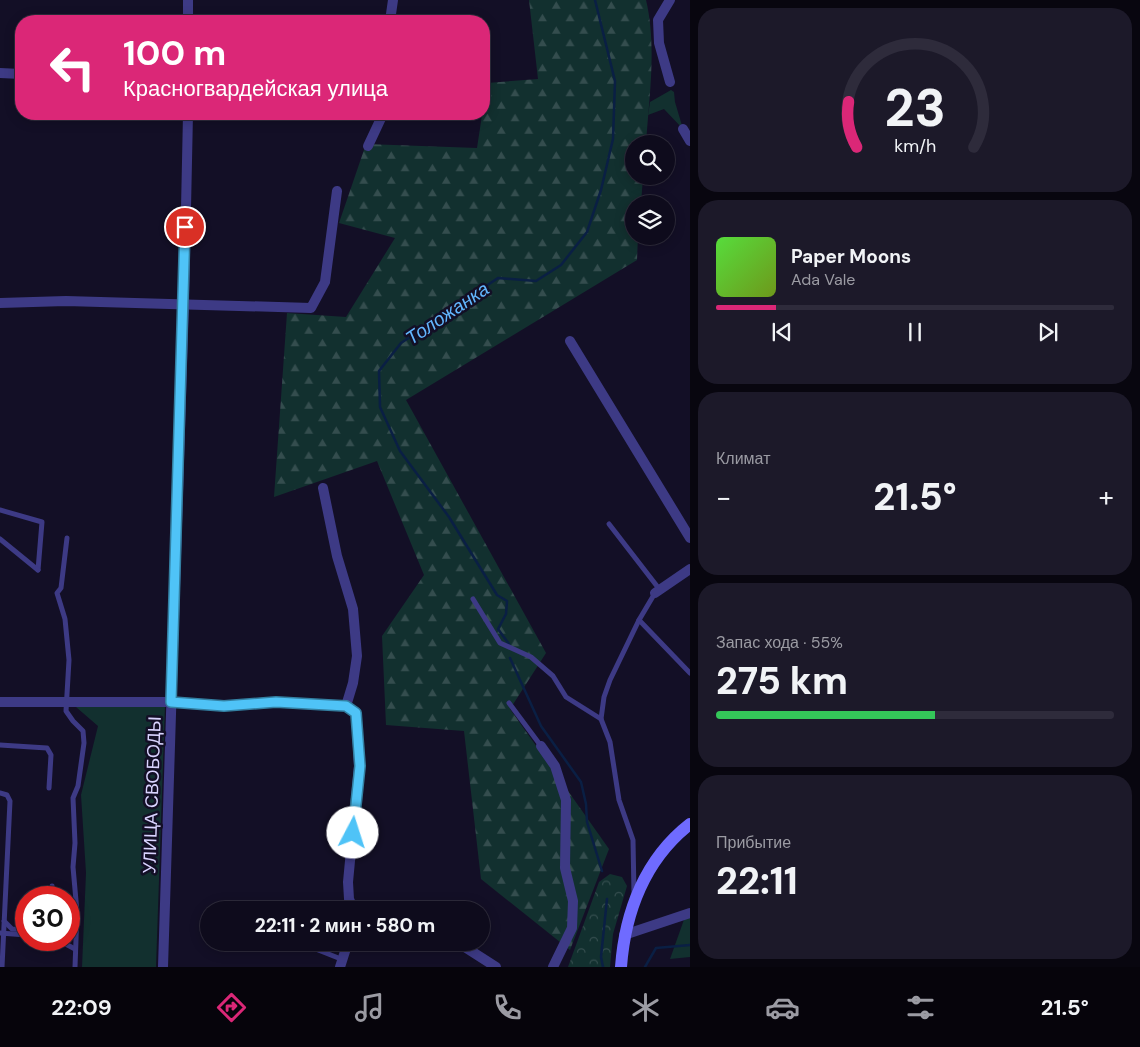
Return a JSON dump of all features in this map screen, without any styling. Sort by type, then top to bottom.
[{"type":"street","points":[[188,0],[188,15]]},
{"type":"street","points":[[391,15],[393,0]]},
{"type":"street","points":[[670,0],[658,20],[659,43],[670,82]]},
{"type":"street","points":[[0,73],[15,74]]},
{"type":"street","name":"УЛИЦА СВОБОДЫ","points":[[163,967],[184,303],[188,120]]},
{"type":"street","points":[[368,146],[380,120]]},
{"type":"street","points":[[683,129],[690,141]]},
{"type":"street","points":[[0,303],[66,301],[311,308],[325,282],[337,192]]},
{"type":"street","points":[[570,341],[690,538]]},
{"type":"street","points":[[323,488],[337,556],[354,609],[357,656],[353,683],[346,706]]},
{"type":"street","points":[[658,592],[690,568]]},
{"type":"street","points":[[0,702],[171,702],[224,706],[276,702],[346,706],[356,713],[360,766],[348,882],[350,901]]},
{"type":"street","points":[[541,746],[555,766],[566,800],[565,868],[573,901],[572,928],[553,967]]},
{"type":"street","points":[[621,967],[624,935],[634,897],[666,848],[690,824]]},
{"type":"street","points":[[624,935],[690,913]]},
{"type":"street","points":[[340,963],[345,951]]},
{"type":"street","points":[[471,951],[496,967]]},
{"type":"lane","points":[[0,510],[42,522],[38,570],[0,539]]},
{"type":"lane","points":[[609,524],[658,592],[638,620],[610,680],[604,697],[602,719],[610,742],[619,800],[633,840],[634,897]]},
{"type":"lane","points":[[67,538],[61,588],[57,593],[65,619],[69,660],[66,711],[72,721],[83,731],[84,743],[78,786],[73,798],[75,843],[72,867],[74,886]]},
{"type":"lane","points":[[473,599],[500,643],[531,656],[552,676],[566,697],[602,719]]},
{"type":"lane","points":[[638,620],[690,672]]},
{"type":"lane","points":[[509,703],[541,746]]},
{"type":"lane","points":[[0,745],[47,748],[51,755],[49,788]]},
{"type":"lane","points":[[0,793],[7,795],[10,801],[3,878],[2,967]]},
{"type":"lane","points":[[4,921],[15,928]]},
{"type":"lane","points":[[1,933],[15,935]]},
{"type":"lane","points":[[75,951],[75,967]]},
{"type":"lane","points":[[316,951],[340,963]]},
{"type":"green space","points":[[529,0],[646,0],[652,53],[647,135],[625,135],[625,185],[642,185],[642,195],[625,195],[625,245],[638,245],[637,260],[406,400],[546,653],[510,709],[609,849],[570,950],[481,879],[464,731],[386,725],[382,636],[424,575],[377,461],[274,497],[287,313],[346,317],[395,238],[339,223],[366,144],[477,148],[481,120],[490,120],[490,83],[538,79]]},
{"type":"green space","points":[[671,90],[674,92],[683,129],[664,109],[648,115],[650,102]]},
{"type":"green space","points":[[165,706],[156,967],[82,967],[86,873],[81,795],[98,726],[76,707]]},
{"type":"green space","points":[[610,874],[622,877],[627,886],[613,934],[610,967],[568,967],[599,882]]},
{"type":"green space","points":[[686,914],[690,914],[690,957],[670,959]]},
{"type":"waterway","name":"Толожанка","points":[[509,644],[498,629],[506,614],[507,601],[497,595],[449,517],[400,451],[380,407],[379,371],[401,343],[498,278],[536,281],[561,265],[587,232],[601,190],[613,139],[615,81],[595,0]]},
{"type":"waterway","name":"Толожанка","points":[[510,658],[541,726],[581,782],[586,804],[587,822],[602,871]]},
{"type":"waterway","name":"Толожанка","points":[[603,967],[601,957],[607,899]]},
{"type":"waterway","points":[[645,967],[656,948],[690,945]]},
{"type":"route","points":[[185,227],[171,702],[224,706],[276,702],[346,706],[356,713],[360,766],[353,833]]}]
